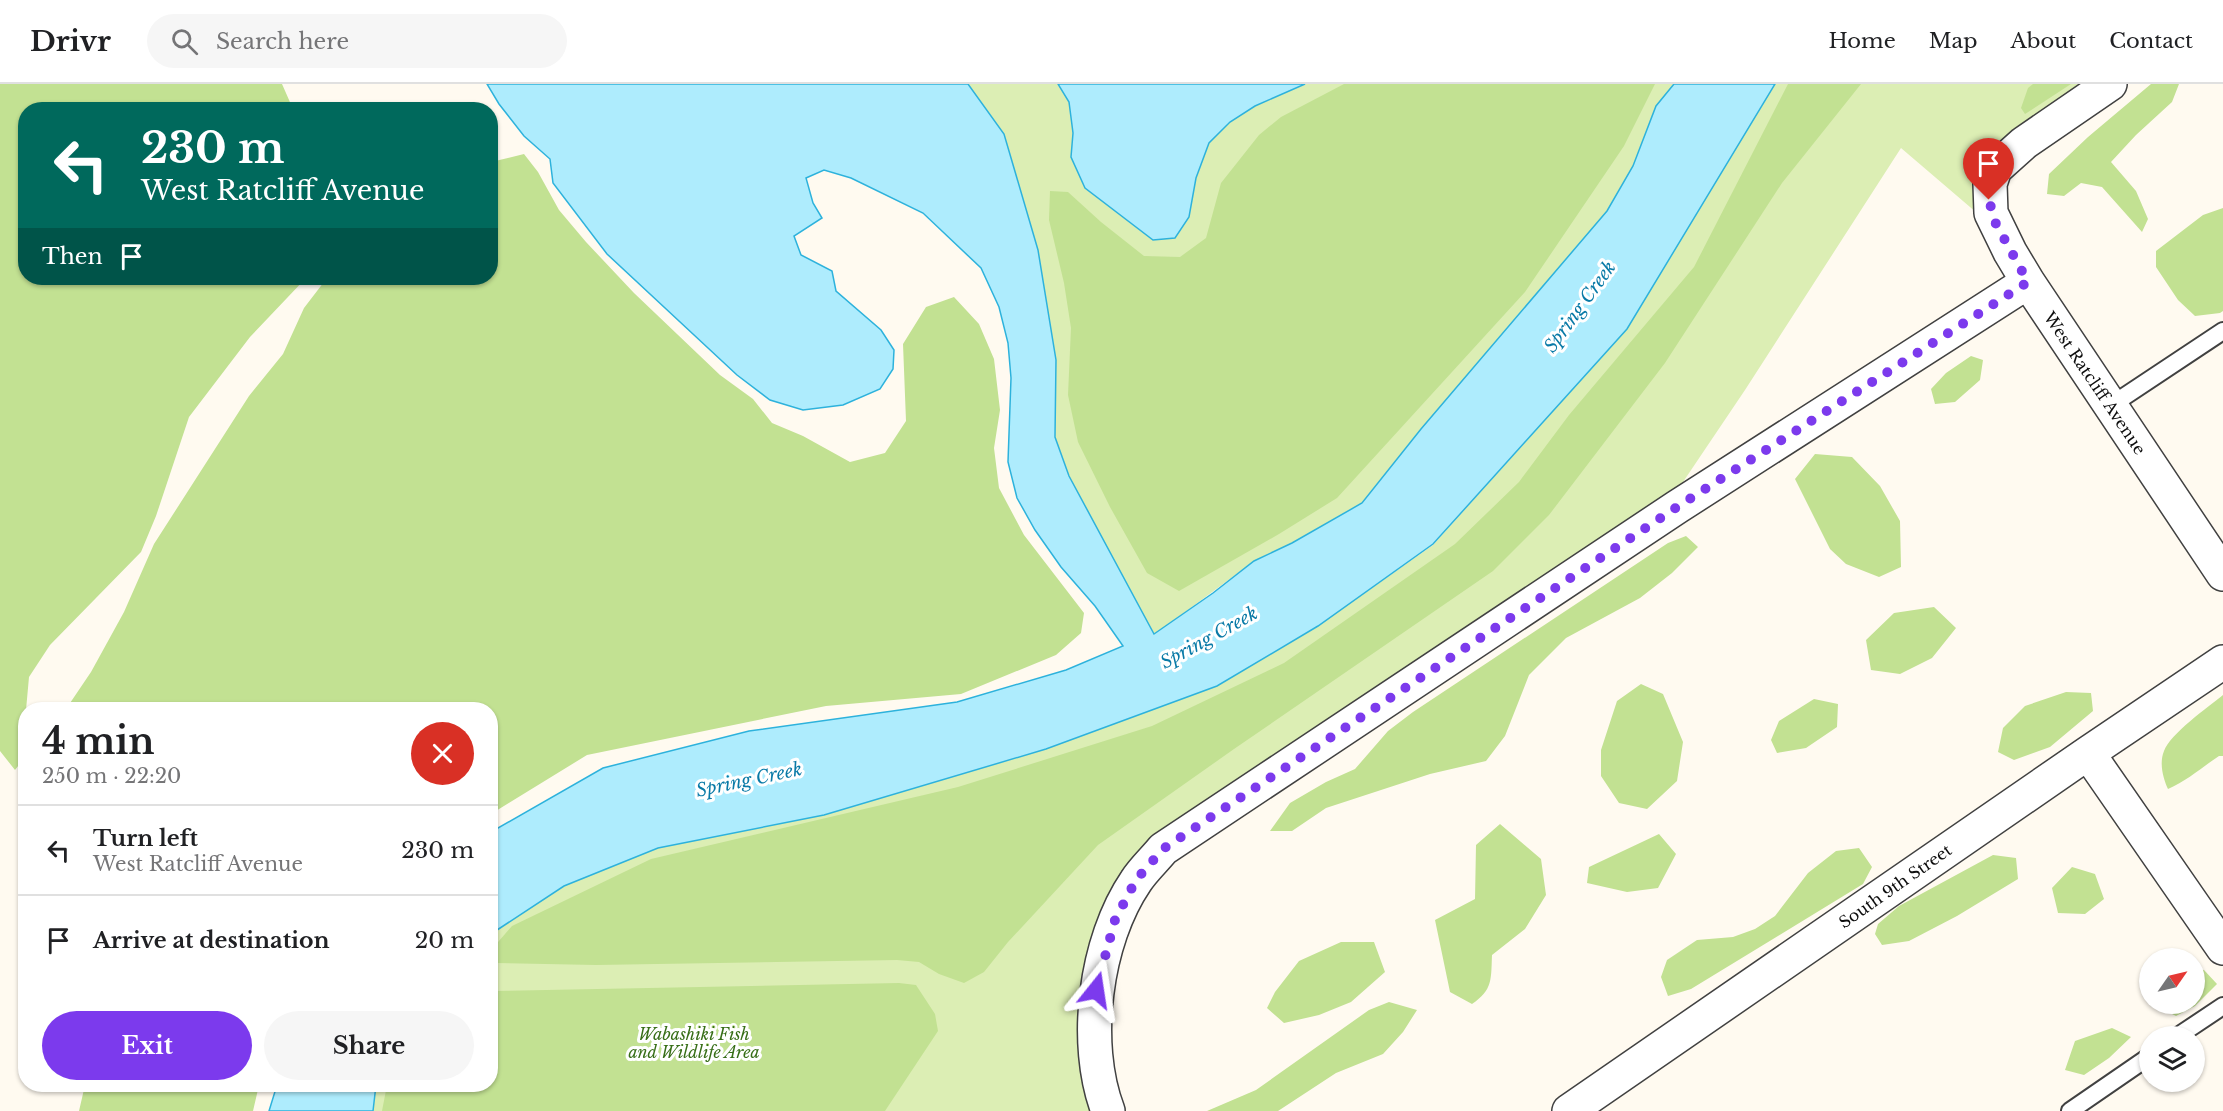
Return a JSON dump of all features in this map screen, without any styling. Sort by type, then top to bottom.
[{"type":"street","name":"West Ratcliff Avenue","points":[[2110,84],[2005,158],[1995,170],[1990,184],[1989,200],[1995,222],[2028,282],[2223,574]]},
{"type":"street","points":[[1108,1111],[1098,1071],[1093,1032],[1096,990],[1115,920],[1136,880],[1163,849],[1677,507],[2028,282]]},
{"type":"street","name":"South 9th Street","points":[[1569,1111],[2223,662]]},
{"type":"street","points":[[2088,753],[2223,948]]},
{"type":"lane","points":[[2110,406],[2223,331]]},
{"type":"lane","points":[[2193,1026],[2223,1006]]},
{"type":"lane","points":[[2070,1111],[2139,1064]]},
{"type":"green space","points":[[0,84],[282,84],[290,102],[18,102],[18,285],[299,285],[250,337],[189,417],[156,516],[141,552],[50,645],[29,677],[27,702],[18,702],[18,766],[15,770],[0,751]]},
{"type":"green space","points":[[968,84],[1058,84],[1069,102],[1073,133],[1071,157],[1085,188],[1153,240],[1175,238],[1189,217],[1196,178],[1209,143],[1230,122],[1255,106],[1305,84],[1674,84],[1656,106],[1633,166],[1607,211],[1421,429],[1362,503],[1292,543],[1254,561],[1154,635],[1069,476],[1055,437],[1054,408],[1004,134]]},
{"type":"green space","points":[[1344,84],[1655,84],[1624,146],[1525,292],[1337,498],[1179,591],[1147,573],[1110,507],[1078,442],[1068,395],[1071,328],[1064,283],[1049,220],[1050,191],[1068,192],[1144,256],[1180,257],[1206,238],[1221,183],[1259,135],[1281,117]]},
{"type":"green space","points":[[1775,84],[2081,84],[1977,213],[1901,148],[1683,482],[1685,486],[1110,896],[1094,1111],[373,1111],[375,1092],[498,1092],[498,929],[564,886],[658,848],[824,815],[1046,749],[1217,686],[1318,626],[1433,545],[1627,329]]},
{"type":"green space","points":[[1788,84],[1861,84],[1782,183],[1665,363],[1549,515],[1493,571],[1098,845],[1008,942],[984,972],[964,983],[939,974],[919,962],[897,960],[596,965],[498,963],[498,942],[512,926],[651,859],[958,787],[1152,726],[1284,663],[1455,544],[1519,482],[1569,415],[1694,267]]},
{"type":"green space","points":[[2033,84],[2071,84],[2025,114],[2021,108],[2028,88]]},
{"type":"green space","points":[[2151,84],[2179,84],[2172,102],[2111,162],[2136,191],[2148,219],[2142,232],[2102,187],[2081,183],[2064,196],[2047,194],[2049,174],[2088,137]]},
{"type":"green space","points":[[524,154],[538,172],[559,210],[586,242],[634,293],[720,375],[753,399],[772,423],[803,436],[850,462],[885,453],[906,421],[903,344],[926,307],[954,297],[979,324],[994,359],[1000,410],[994,448],[999,488],[1024,535],[1084,613],[1081,633],[1056,655],[961,694],[826,706],[587,755],[498,810],[498,702],[71,702],[91,672],[124,612],[154,544],[249,396],[283,354],[304,308],[322,285],[498,285],[498,160]]},
{"type":"green space","points":[[2223,208],[2223,311],[2195,316],[2178,300],[2156,267],[2156,251],[2203,215]]},
{"type":"green space","points":[[1971,356],[1983,360],[1980,380],[1955,402],[1935,404],[1931,389],[1946,373]]},
{"type":"green space","points":[[1815,454],[1852,457],[1880,486],[1900,521],[1901,567],[1879,577],[1846,564],[1830,549],[1795,479]]},
{"type":"green space","points":[[1686,536],[1698,547],[1672,573],[1640,598],[1566,638],[1529,675],[1505,736],[1486,761],[1430,774],[1326,808],[1292,831],[1270,831],[1290,803],[1326,782],[1355,769],[1388,731],[1413,712],[1668,543]]},
{"type":"green space","points":[[1934,607],[1956,628],[1932,658],[1900,674],[1871,670],[1866,640],[1894,613]]},
{"type":"green space","points":[[1641,684],[1663,694],[1683,742],[1677,781],[1647,809],[1619,803],[1601,776],[1601,750],[1617,701]]},
{"type":"green space","points":[[2066,692],[2091,693],[2093,711],[2050,747],[2014,760],[1998,752],[2003,728],[2025,706]]},
{"type":"green space","points":[[2223,695],[2223,756],[2219,756],[2168,789],[2162,765],[2164,751],[2168,744],[2190,721]]},
{"type":"green space","points":[[1814,699],[1838,704],[1837,727],[1806,748],[1777,753],[1771,740],[1779,721]]},
{"type":"green space","points":[[1500,824],[1541,859],[1546,895],[1525,929],[1492,955],[1491,977],[1487,989],[1472,1004],[1450,992],[1435,920],[1475,899],[1476,845]]},
{"type":"green space","points":[[1659,834],[1676,854],[1658,888],[1627,892],[1587,883],[1589,867]]},
{"type":"green space","points":[[1859,848],[1872,867],[1863,884],[1691,989],[1668,996],[1661,977],[1667,960],[1697,940],[1733,937],[1755,929],[1775,916],[1808,873],[1836,851]]},
{"type":"green space","points":[[1993,855],[2016,858],[2018,879],[1957,916],[1909,941],[1882,945],[1875,934],[1878,924],[1899,906]]},
{"type":"green space","points":[[2072,867],[2095,874],[2104,899],[2085,914],[2058,913],[2052,888]]},
{"type":"green space","points":[[1341,942],[1374,942],[1385,972],[1351,1002],[1319,1015],[1284,1023],[1267,1008],[1275,992],[1299,961]]},
{"type":"green space","points":[[2205,971],[2217,984],[2205,996]]},
{"type":"green space","name":"Wabashiki Fish and Wildlife Area","points":[[899,983],[916,985],[935,1014],[938,1031],[885,1111],[382,1111],[386,1092],[498,1092],[498,991]]},
{"type":"green space","points":[[1389,1002],[1417,1010],[1403,1032],[1383,1054],[1336,1073],[1278,1111],[1207,1111],[1256,1090],[1369,1010]]},
{"type":"green space","points":[[2112,1028],[2131,1037],[2109,1058],[2084,1075],[2065,1070],[2075,1041]]},
{"type":"green space","points":[[83,1092],[257,1092],[253,1111],[79,1111]]},
{"type":"water","name":"Spring Creek","points":[[487,84],[968,84],[1004,134],[1038,250],[1056,360],[1055,437],[1069,476],[1154,634],[1254,561],[1292,543],[1362,503],[1421,429],[1607,211],[1633,166],[1656,106],[1674,84],[1775,84],[1627,329],[1433,544],[1318,626],[1217,686],[1046,749],[824,815],[658,848],[564,886],[498,929],[498,828],[603,768],[749,731],[957,702],[1066,670],[1123,646],[1095,606],[1061,567],[1035,530],[1017,498],[1008,462],[1011,378],[1008,343],[999,307],[981,268],[923,213],[851,178],[824,170],[806,178],[813,203],[822,218],[794,236],[801,255],[832,271],[836,291],[881,330],[894,350],[893,369],[880,389],[843,405],[803,410],[770,400],[737,375],[607,254],[553,183],[550,159],[524,136]]},
{"type":"water","points":[[1058,84],[1305,84],[1255,106],[1230,122],[1209,143],[1196,178],[1189,217],[1175,238],[1153,240],[1085,188],[1071,157],[1073,133],[1069,102]]},
{"type":"water","points":[[275,1092],[375,1092],[373,1111],[269,1111]]},
{"type":"route","points":[[1096,990],[1115,920],[1136,880],[1163,849],[1677,507],[2028,282],[1995,222],[1989,200]]}]
